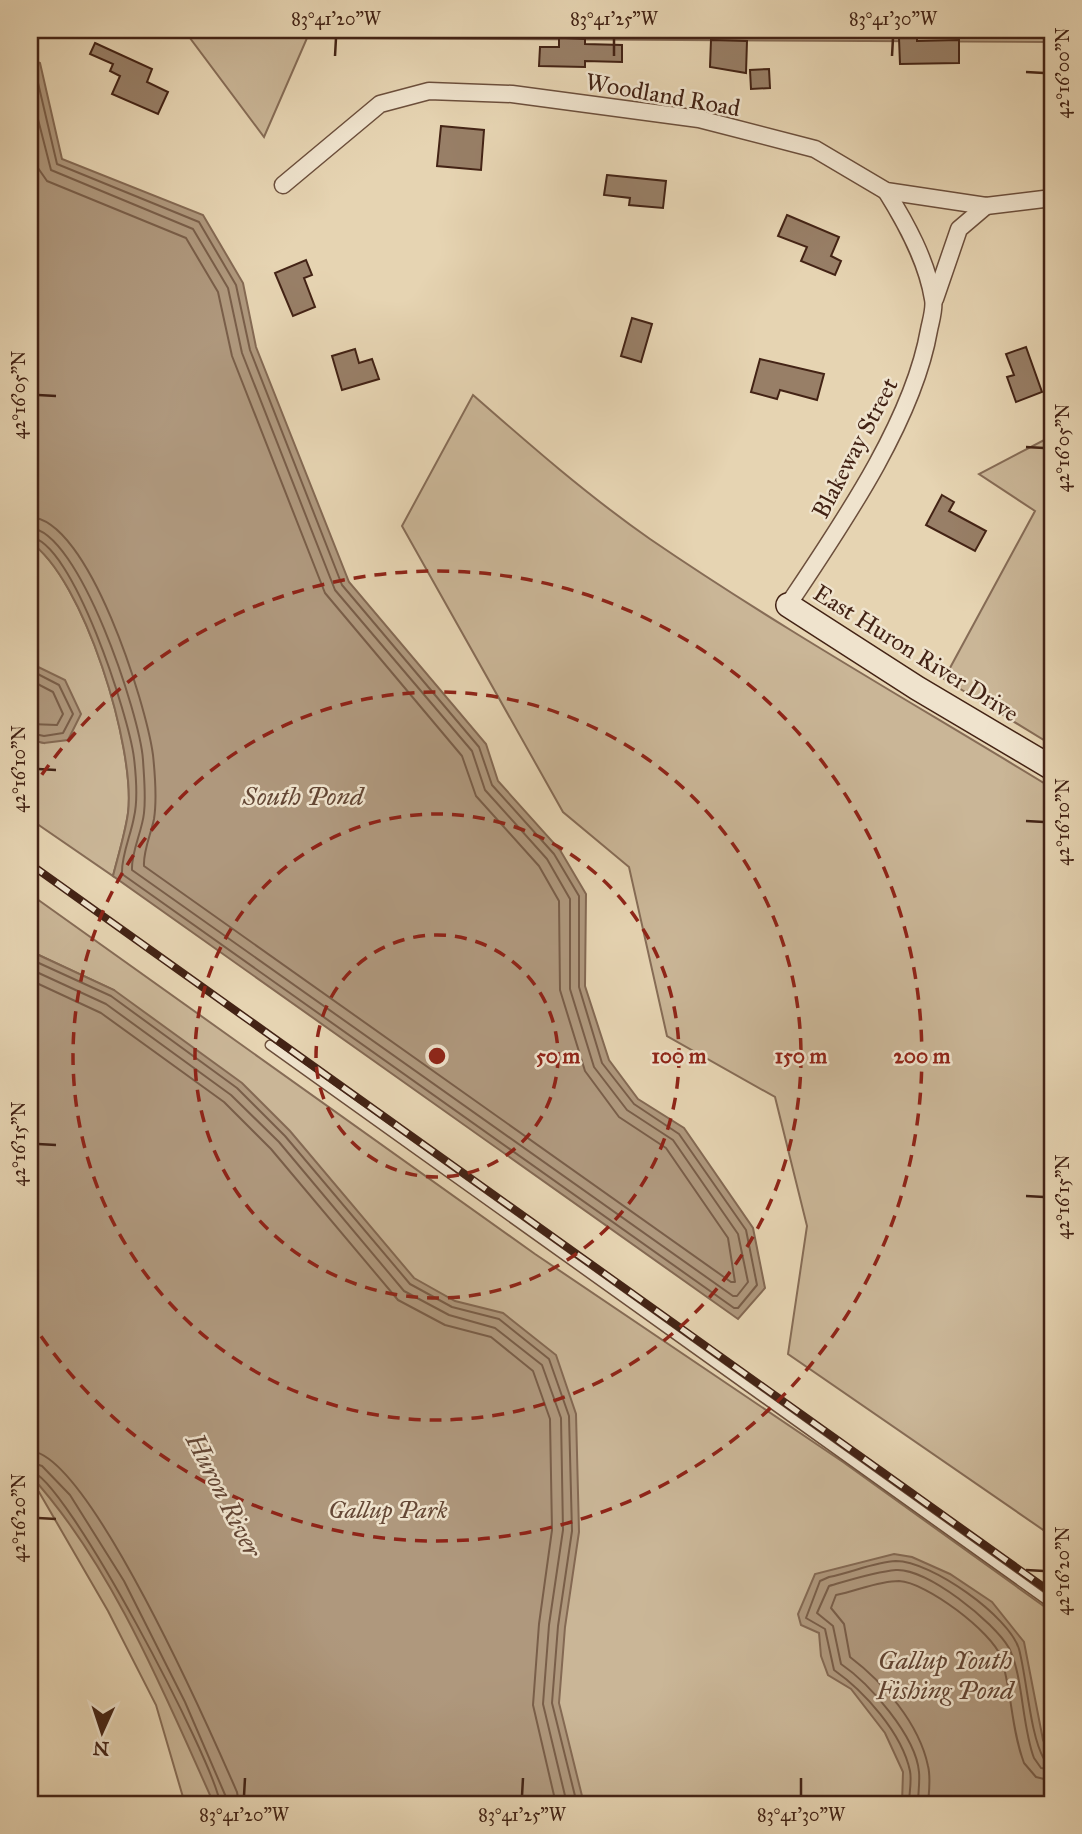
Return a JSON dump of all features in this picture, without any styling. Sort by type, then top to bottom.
[{"type":"main road","name":"East Huron River Drive","points":[[788,605],[917,688],[1052,768]]},
{"type":"street","name":"Woodland Road","points":[[283,185],[380,104],[429,91],[512,94],[699,120],[815,149],[887,191],[986,206],[1033,198],[1052,198]]},
{"type":"street","points":[[887,191],[906,223],[934,301]]},
{"type":"street","name":"Blakeway Street","points":[[788,605],[844,520],[916,386],[945,263],[959,229],[986,206]]},
{"type":"lane","points":[[270,1045],[1052,1604]]},
{"type":"green space","points":[[184,30],[1052,30],[1052,42],[307,38],[264,137]]},
{"type":"green space","points":[[473,395],[581,487],[650,539],[799,635],[1052,788],[1052,1536],[788,1354],[807,1226],[775,1097],[667,1036],[629,867],[563,812],[402,526]]},
{"type":"green space","points":[[1052,436],[1052,745],[944,679],[1035,511],[979,474]]},
{"type":"green space","points":[[30,542],[50,561],[69,591],[87,627],[115,709],[124,749],[128,813],[113,876],[30,819],[30,740],[44,743],[36,665],[30,663]]},
{"type":"green space","name":"Gallup Park","points":[[30,894],[535,1254],[843,1462],[1052,1612],[1052,1804],[185,1804],[156,1705],[108,1611],[39,1492],[30,1487],[30,1400],[114,990],[30,951]]},
{"type":"water","name":"South Pond","points":[[30,59],[40,63],[62,159],[203,215],[243,283],[256,347],[349,582],[486,744],[498,781],[560,850],[586,894],[585,986],[609,1060],[638,1099],[684,1128],[753,1228],[765,1288],[738,1319],[113,876],[128,813],[124,749],[115,709],[87,627],[69,591],[50,561],[30,542]]},
{"type":"water","points":[[30,663],[65,680],[81,714],[68,740],[44,743],[30,740]]},
{"type":"water","name":"Huron River","points":[[30,951],[114,990],[242,1083],[290,1131],[414,1278],[455,1301],[503,1313],[556,1355],[576,1414],[579,1532],[565,1627],[559,1703],[584,1804],[214,1804],[156,1675],[111,1589],[59,1510],[30,1475]]},
{"type":"water","name":"Gallup Youth Fishing Pond","points":[[894,1554],[912,1557],[950,1574],[992,1602],[1024,1642],[1043,1740],[1052,1759],[1052,1804],[902,1804],[903,1772],[885,1733],[851,1689],[828,1675],[821,1656],[819,1633],[801,1625],[798,1614],[815,1574]]},
{"type":"building","points":[[917,37],[917,41],[959,40],[959,63],[900,64],[899,38]]},
{"type":"building","points":[[559,38],[585,39],[585,44],[622,45],[622,62],[585,61],[585,67],[539,66],[540,47],[559,47]]},
{"type":"building","points":[[711,40],[747,41],[746,73],[710,67]]},
{"type":"building","points":[[95,43],[152,69],[147,82],[168,92],[158,114],[112,94],[120,76],[110,71],[113,64],[90,54]]},
{"type":"building","points":[[769,69],[770,88],[751,89],[750,70]]},
{"type":"building","points":[[441,126],[484,130],[481,170],[437,166]]},
{"type":"building","points":[[607,175],[666,181],[663,208],[629,205],[630,198],[604,195]]},
{"type":"building","points":[[787,215],[839,237],[831,256],[841,261],[835,275],[801,261],[807,247],[778,236]]},
{"type":"building","points":[[306,260],[312,275],[304,278],[315,307],[293,316],[275,273]]},
{"type":"building","points":[[632,318],[652,324],[641,362],[621,356]]},
{"type":"building","points":[[1026,347],[1042,392],[1016,402],[1007,377],[1014,375],[1006,354]]},
{"type":"building","points":[[355,349],[359,363],[372,359],[379,379],[342,390],[332,356]]},
{"type":"building","points":[[760,359],[824,374],[817,400],[780,390],[777,399],[751,392]]},
{"type":"building","points":[[942,495],[954,502],[949,511],[986,531],[975,551],[926,525]]},
{"type":"railway","points":[[30,864],[1052,1593]]}]
